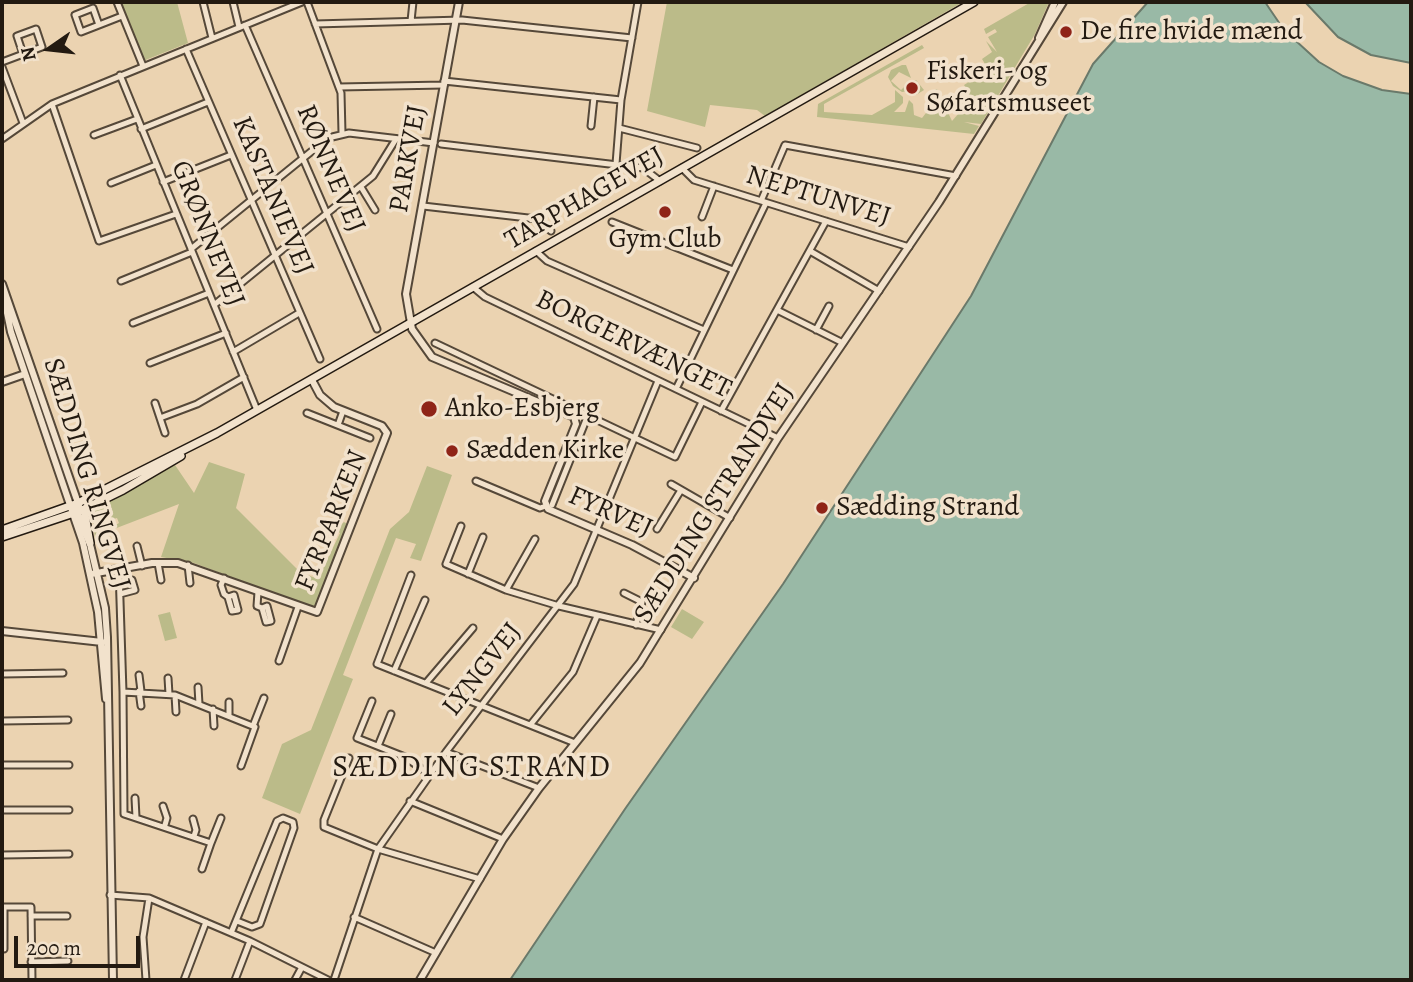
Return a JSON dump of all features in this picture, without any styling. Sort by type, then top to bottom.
[{"type":"main road","name":"TARPHAGEVEJ","points":[[76,509],[119,482],[312,380],[974,2]]},
{"type":"main road","name":"TARPHAGEVEJ","points":[[2,530],[76,509],[135,484],[216,433]]},
{"type":"main road","points":[[2,537],[70,519],[76,509]]},
{"type":"main road","points":[[76,509],[90,543]]},
{"type":"street","points":[[117,2],[143,66]]},
{"type":"street","points":[[203,2],[212,38]]},
{"type":"street","name":"RØNNEVEJ","points":[[233,2],[377,329]]},
{"type":"street","points":[[2,139],[52,104],[304,2],[339,87],[342,133]]},
{"type":"street","points":[[411,21],[413,2]]},
{"type":"street","name":"PARKVEJ","points":[[410,324],[407,294],[423,205],[438,144],[444,83],[459,2]]},
{"type":"street","points":[[616,164],[621,100],[638,2]]},
{"type":"street","name":"SÆDDING STRANDVEJ","points":[[420,980],[503,839],[539,788],[640,663],[778,438],[956,176],[1059,3]]},
{"type":"street","points":[[99,25],[93,8],[75,15],[81,32],[99,25],[122,16]]},
{"type":"street","points":[[315,24],[456,20],[632,38]]},
{"type":"street","points":[[2,62],[42,47],[36,29],[17,36],[23,54]]},
{"type":"street","name":"KASTANIEVEJ","points":[[186,49],[320,359]]},
{"type":"street","points":[[2,67],[23,123]]},
{"type":"street","name":"GRØNNEVEJ","points":[[120,75],[257,410]]},
{"type":"street","points":[[339,87],[444,83],[621,100]]},
{"type":"street","points":[[2,91],[10,88]]},
{"type":"street","points":[[591,126],[594,97]]},
{"type":"street","points":[[141,129],[208,102]]},
{"type":"street","points":[[52,104],[100,241],[176,214]]},
{"type":"street","points":[[94,135],[137,119]]},
{"type":"street","points":[[619,128],[697,148]]},
{"type":"street","points":[[121,281],[191,250],[328,138],[342,133],[616,164],[646,169],[660,181]]},
{"type":"street","points":[[214,305],[361,187],[373,176],[396,139]]},
{"type":"street","points":[[676,389],[733,271],[785,145],[956,176]]},
{"type":"street","points":[[163,182],[231,155]]},
{"type":"street","points":[[111,183],[156,165]]},
{"type":"street","name":"NEPTUNVEJ","points":[[682,169],[694,180],[909,247]]},
{"type":"street","name":"NEPTUNVEJ","points":[[702,217],[714,186]]},
{"type":"street","points":[[361,187],[375,210]]},
{"type":"street","points":[[423,205],[537,219],[551,231]]},
{"type":"street","points":[[721,411],[826,221]]},
{"type":"street","points":[[612,222],[733,271]]},
{"type":"street","points":[[536,251],[547,261],[704,330]]},
{"type":"street","points":[[810,251],[879,291]]},
{"type":"street","name":"SÆDDING RINGVEJ","points":[[2,287],[11,332],[29,373],[76,509],[95,576]]},
{"type":"street","name":"BORGERVÆNGET","points":[[473,287],[485,297],[778,438]]},
{"type":"street","points":[[133,323],[209,293]]},
{"type":"street","points":[[816,330],[829,306]]},
{"type":"street","points":[[777,310],[843,343]]},
{"type":"street","points":[[233,352],[299,313]]},
{"type":"street","name":"FYRVEJ","points":[[410,324],[422,347],[432,357],[574,417],[576,424],[549,505]]},
{"type":"street","points":[[150,363],[226,334]]},
{"type":"street","points":[[435,342],[675,457],[702,402]]},
{"type":"street","points":[[444,362],[450,350]]},
{"type":"street","points":[[2,382],[29,373]]},
{"type":"street","points":[[160,418],[197,404],[244,377]]},
{"type":"street","name":"FYRPARKEN","points":[[95,576],[158,563],[188,565],[313,613],[320,610],[387,436],[382,426],[343,411],[326,401],[312,380]]},
{"type":"street","name":"LYNGVEJ","points":[[334,980],[378,849],[429,774],[559,606],[582,570],[658,381]]},
{"type":"street","points":[[155,402],[166,433]]},
{"type":"street","name":"FYRPARKEN","points":[[338,425],[343,411]]},
{"type":"street","name":"FYRPARKEN","points":[[307,413],[370,438]]},
{"type":"street","points":[[554,489],[588,415]]},
{"type":"street","name":"FYRVEJ","points":[[476,481],[540,508],[549,505],[694,578]]},
{"type":"street","points":[[671,484],[730,518]]},
{"type":"street","points":[[657,529],[681,490]]},
{"type":"street","points":[[461,526],[446,564],[506,590],[597,616],[661,630]]},
{"type":"street","points":[[468,574],[483,537]]},
{"type":"street","points":[[506,590],[535,539]]},
{"type":"street","name":"SÆDDING RINGVEJ","points":[[90,543],[104,639],[110,723],[113,980]]},
{"type":"street","points":[[137,546],[142,566]]},
{"type":"street","points":[[158,563],[161,580]]},
{"type":"street","points":[[188,565],[190,583]]},
{"type":"street","points":[[119,570],[124,814],[165,825],[211,843]]},
{"type":"street","points":[[411,575],[377,664],[575,743]]},
{"type":"street","points":[[224,578],[221,585],[228,597]]},
{"type":"street","points":[[120,594],[135,590],[132,579]]},
{"type":"street","name":"FYRPARKEN","points":[[258,592],[255,598],[257,606],[262,608]]},
{"type":"street","points":[[624,593],[642,602],[636,625]]},
{"type":"street","points":[[394,671],[425,600]]},
{"type":"street","name":"FYRPARKEN","points":[[279,661],[298,607]]},
{"type":"street","points":[[531,724],[573,672],[597,616]]},
{"type":"street","points":[[426,683],[473,628]]},
{"type":"street","points":[[2,631],[104,639]]},
{"type":"street","points":[[2,674],[63,673]]},
{"type":"street","points":[[139,675],[141,706]]},
{"type":"street","points":[[168,678],[176,712]]},
{"type":"street","points":[[198,687],[199,704]]},
{"type":"street","points":[[123,692],[172,695],[253,726]]},
{"type":"street","points":[[241,766],[264,698]]},
{"type":"street","points":[[372,701],[357,738],[405,757],[429,774]]},
{"type":"street","points":[[229,702],[229,716]]},
{"type":"street","points":[[213,709],[214,726]]},
{"type":"street","points":[[378,746],[391,714]]},
{"type":"street","points":[[2,721],[68,720]]},
{"type":"street","points":[[446,752],[539,788]]},
{"type":"street","points":[[349,758],[323,825],[378,849],[480,879]]},
{"type":"street","points":[[2,765],[69,765]]},
{"type":"street","points":[[135,798],[136,817]]},
{"type":"street","points":[[410,801],[503,839]]},
{"type":"street","points":[[163,806],[167,818],[165,825]]},
{"type":"street","points":[[2,810],[69,810]]},
{"type":"street","points":[[202,869],[220,818]]},
{"type":"street","points":[[231,933],[277,821],[283,818],[293,822],[294,828],[260,924],[252,927],[237,921]]},
{"type":"street","points":[[193,819],[194,836]]},
{"type":"street","points":[[2,855],[69,854]]},
{"type":"street","points":[[110,895],[149,898],[250,941],[328,980]]},
{"type":"street","points":[[146,980],[143,937],[149,898]]},
{"type":"street","points":[[4,949],[3,907],[31,907],[32,980]]},
{"type":"street","points":[[31,916],[67,916]]},
{"type":"street","points":[[354,917],[436,953]]},
{"type":"street","points":[[184,980],[206,922]]},
{"type":"street","points":[[235,980],[250,941]]},
{"type":"street","points":[[31,962],[68,961]]},
{"type":"street","points":[[295,980],[302,967]]},
{"type":"green space","points":[[120,2],[177,2],[188,43],[143,61]]},
{"type":"green space","points":[[667,2],[963,2],[765,116],[757,110],[710,105],[705,127],[647,111]]},
{"type":"green space","points":[[1031,2],[1049,2],[1035,34],[981,124],[964,122],[979,126],[974,134],[817,117],[818,104],[922,45],[924,48],[824,104],[824,112],[872,115],[895,102],[895,90],[903,97],[903,103],[894,112],[905,112],[909,100],[913,104],[914,115],[922,118],[938,98],[933,91],[937,89],[952,121],[959,113],[955,98],[968,91],[964,85],[975,78],[971,71],[975,69],[979,74],[988,69],[982,59],[992,52],[986,41],[997,52],[988,37],[997,32],[995,29],[986,34],[984,29]]},
{"type":"green space","points":[[906,65],[911,78],[899,72],[891,81],[901,90],[910,81],[916,80],[924,90],[916,95],[909,91],[902,92],[893,86],[888,77],[891,70]]},
{"type":"green space","points":[[209,462],[245,474],[236,508],[300,572],[318,579],[340,533],[335,529],[344,522],[349,525],[316,606],[312,608],[194,563],[161,557],[179,504],[101,534],[119,523],[117,518],[98,524],[95,539],[92,510],[175,465],[194,493]]},
{"type":"green space","points":[[427,466],[452,475],[421,561],[410,558],[416,544],[396,538],[343,675],[353,679],[300,814],[262,798],[282,744],[311,730],[390,529],[409,512]]},
{"type":"green space","points":[[682,609],[704,622],[692,639],[671,627]]},
{"type":"green space","points":[[170,612],[177,638],[165,641],[158,615]]},
{"type":"shaded area","points":[[1148,2],[1265,2],[1284,30],[1319,62],[1343,76],[1382,90],[1411,94],[1411,980],[510,980],[625,809],[783,584],[971,296],[1093,64]]},
{"type":"shaded area","points":[[1305,2],[1411,2],[1411,63],[1371,55],[1338,37]]},
{"type":"place","name":"De fire hvide mænd","points":[[1066,32]]},
{"type":"place","name":"Fiskeri- og Søfartsmuseet","points":[[912,88]]},
{"type":"place","name":"Gym Club","points":[[665,212]]},
{"type":"place","name":"Anko-Esbjerg","points":[[429,409]]},
{"type":"place","name":"Sædden Kirke","points":[[452,451]]},
{"type":"place","name":"Sædding Strand","points":[[822,508]]},
{"type":"district","name":"SÆDDING STRAND","points":[[472,769]]}]
